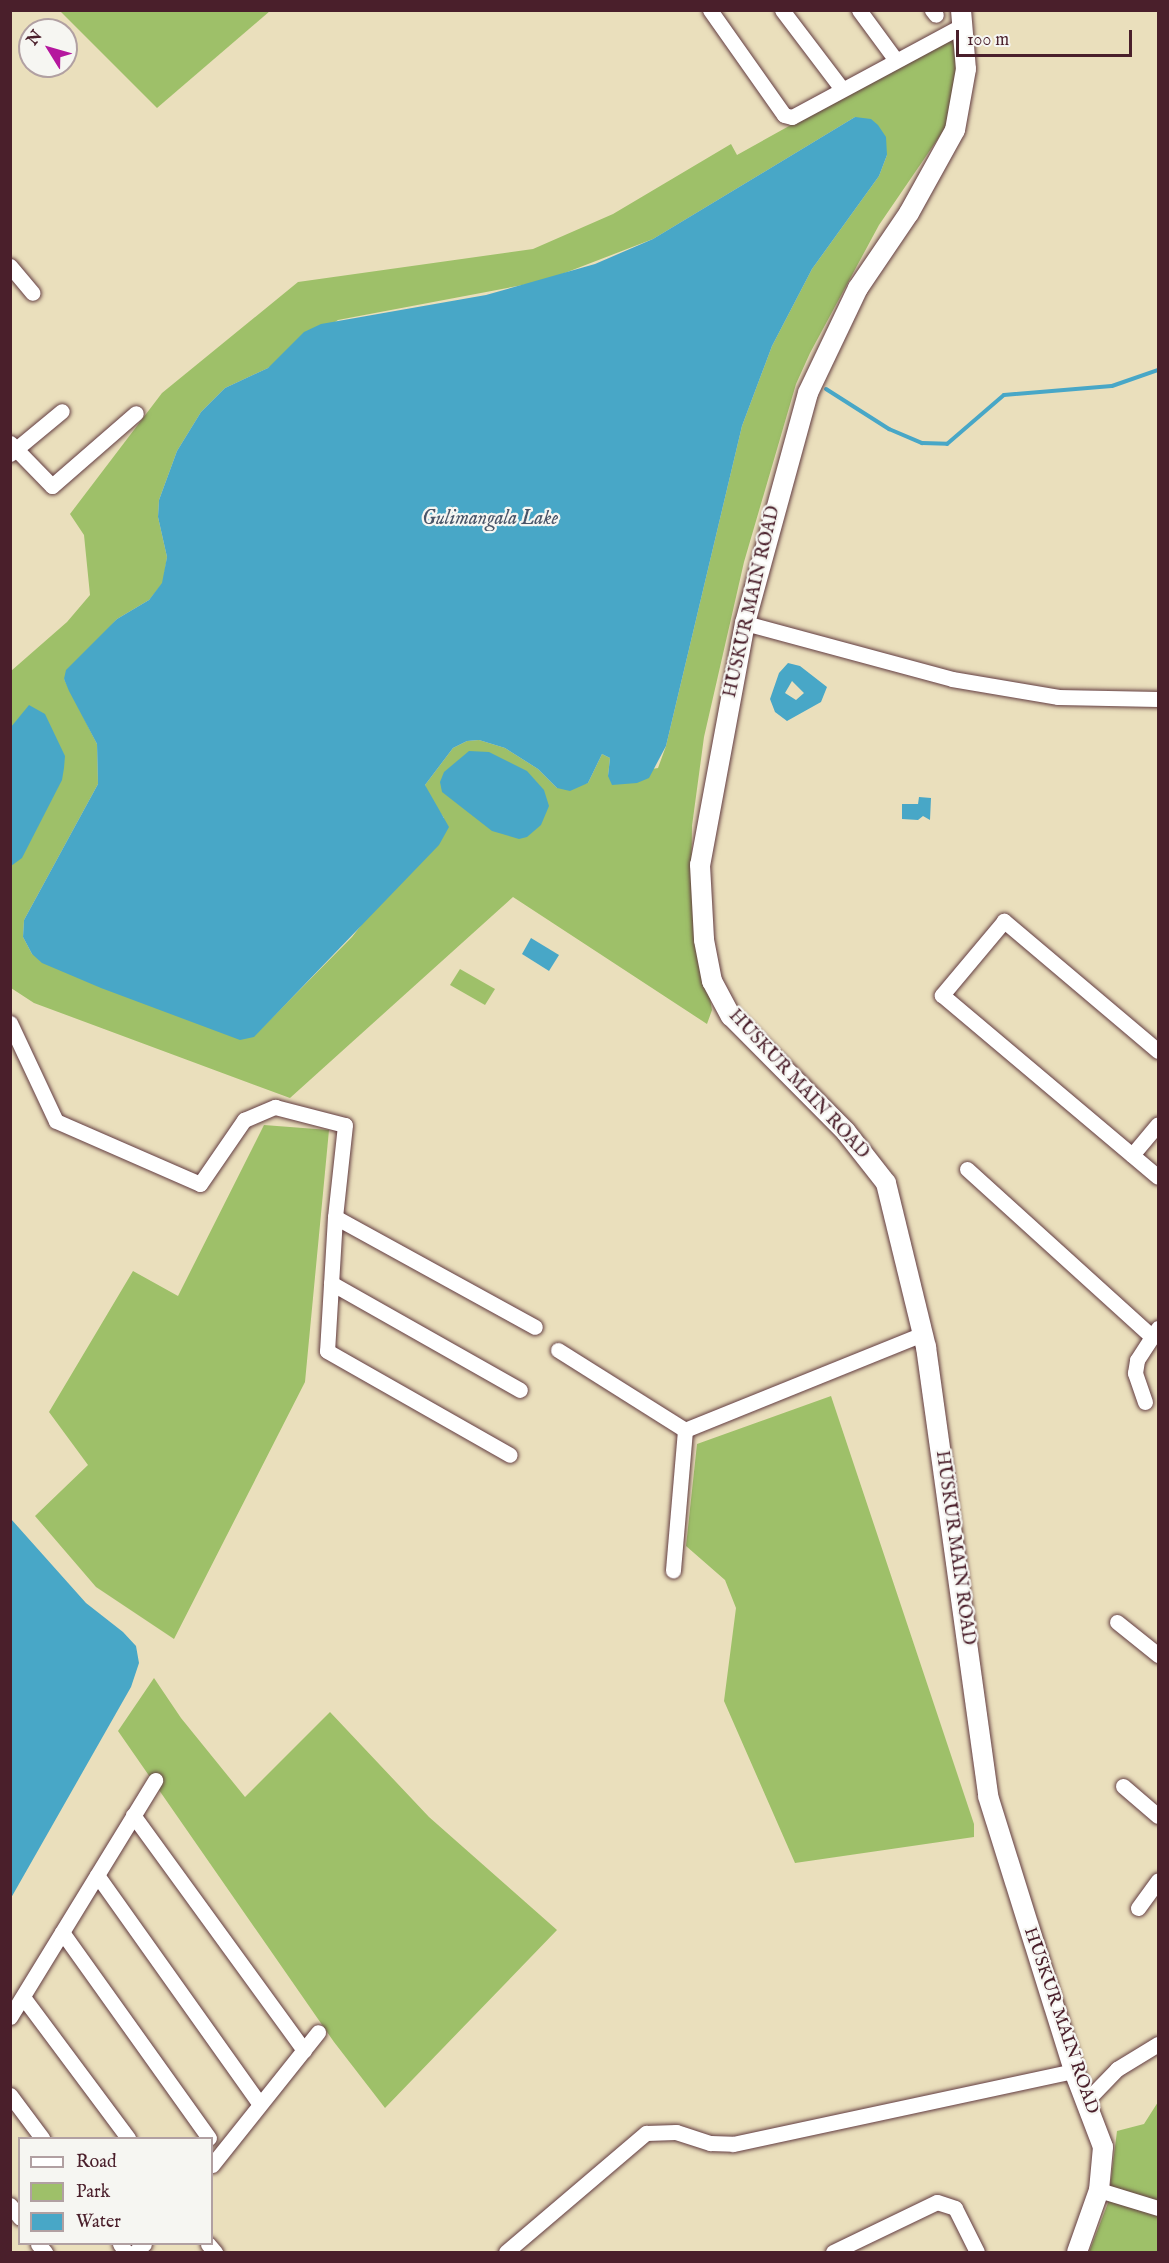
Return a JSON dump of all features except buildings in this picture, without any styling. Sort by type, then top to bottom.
[{"type":"main road","name":"HUSKUR MAIN ROAD","points":[[962,18],[966,69],[955,130],[909,213],[858,288],[826,350],[804,404],[745,623],[700,865],[704,940],[712,981],[730,1016],[846,1132],[886,1183],[923,1334],[988,1796],[1074,2070],[1103,2147],[1098,2190],[1077,2253]]},
{"type":"street","points":[[710,10],[784,115],[792,117],[802,114],[962,18]]},
{"type":"street","points":[[782,10],[842,90]]},
{"type":"street","points":[[859,10],[895,59]]},
{"type":"street","points":[[10,266],[33,293]]},
{"type":"street","points":[[62,411],[12,449],[52,486],[136,413]]},
{"type":"street","points":[[745,623],[952,679],[1058,697],[1158,699]]},
{"type":"street","points":[[1158,1051],[1004,921],[942,995],[1158,1177]]},
{"type":"street","points":[[10,1023],[56,1120],[200,1184],[244,1120],[275,1107],[345,1125],[335,1217],[327,1351],[510,1455]]},
{"type":"street","points":[[1132,1155],[1158,1124]]},
{"type":"street","points":[[967,1169],[1155,1332],[1137,1360],[1135,1373],[1145,1402]]},
{"type":"street","points":[[335,1217],[535,1327]]},
{"type":"street","points":[[331,1283],[520,1390]]},
{"type":"street","points":[[685,1430],[923,1334]]},
{"type":"street","points":[[558,1350],[685,1430]]},
{"type":"street","points":[[673,1570],[685,1430]]},
{"type":"street","points":[[1117,1622],[1158,1655]]},
{"type":"street","points":[[10,2017],[155,1780]]},
{"type":"street","points":[[1123,1786],[1158,1816]]},
{"type":"street","points":[[133,1815],[304,2050]]},
{"type":"street","points":[[97,1875],[260,2104]]},
{"type":"street","points":[[1138,1908],[1158,1880]]},
{"type":"street","points":[[62,1932],[207,2137]]},
{"type":"street","points":[[23,1997],[127,2137]]},
{"type":"street","points":[[214,2154],[260,2104],[318,2032]]},
{"type":"street","points":[[1087,2100],[1117,2069],[1158,2044]]},
{"type":"street","points":[[506,2253],[646,2133],[676,2132],[710,2143],[733,2144],[1074,2070]]},
{"type":"street","points":[[10,2095],[41,2137]]},
{"type":"street","points":[[1098,2190],[1158,2208]]},
{"type":"street","points":[[833,2253],[937,2202],[955,2208],[977,2253]]},
{"type":"green space","points":[[60,10],[270,11],[157,108],[78,29],[78,18],[67,18]]},
{"type":"green space","points":[[955,34],[958,74],[946,127],[879,225],[810,353],[796,384],[744,562],[704,737],[692,826],[691,887],[712,1010],[707,1024],[513,897],[290,1098],[34,1003],[11,988],[11,671],[67,622],[90,595],[84,535],[70,514],[162,393],[298,282],[533,249],[613,214],[731,144],[737,155]],"holes":[[[855,117],[887,155],[879,176],[812,269],[772,346],[742,426],[666,746],[658,768],[608,776],[610,758],[602,754],[588,783],[557,788],[538,769],[505,748],[479,740],[467,741],[453,748],[425,785],[427,794],[444,818],[352,937],[254,1036],[32,954],[23,937],[24,920],[98,784],[97,744],[64,679],[117,619],[149,600],[163,583],[167,557],[158,517],[159,500],[177,451],[201,412],[225,388],[268,368],[338,320],[544,281],[653,239]]]},
{"type":"green space","points":[[460,969],[495,989],[485,1005],[450,985]]},
{"type":"green space","points":[[264,1125],[329,1130],[305,1382],[174,1639],[96,1587],[35,1516],[88,1465],[49,1412],[133,1271],[178,1296]]},
{"type":"green space","points":[[831,1396],[974,1824],[974,1837],[795,1863],[724,1701],[736,1608],[725,1580],[686,1546],[697,1444]]},
{"type":"green space","points":[[154,1678],[181,1718],[245,1797],[330,1712],[429,1817],[557,1930],[385,2108],[334,2042],[118,1731]]},
{"type":"green space","points":[[1158,2102],[1158,2252],[1089,2252],[1108,2203],[1117,2131],[1144,2124]]},
{"type":"water","name":"Gulimangala Lake","points":[[855,117],[871,119],[878,125],[886,137],[887,155],[879,176],[812,269],[772,346],[742,426],[666,746],[649,778],[637,783],[612,785],[608,776],[610,758],[602,754],[588,783],[570,791],[557,788],[538,769],[505,748],[479,740],[467,741],[453,748],[425,785],[449,827],[439,845],[254,1037],[240,1040],[101,988],[42,963],[32,954],[23,937],[24,920],[98,784],[97,744],[69,691],[64,679],[66,670],[117,619],[149,600],[162,583],[167,557],[158,517],[159,500],[177,451],[201,412],[225,388],[268,368],[304,332],[321,324],[486,295],[595,264],[653,239]]},
{"type":"water","points":[[788,663],[800,666],[827,687],[821,702],[787,721],[775,712],[770,699],[779,673]],"holes":[[[792,681],[804,693],[796,700],[785,693]]]},
{"type":"water","points":[[29,705],[45,714],[65,756],[64,768],[62,780],[22,858],[11,866],[11,727]]},
{"type":"water","points":[[469,751],[489,752],[527,771],[544,790],[549,806],[541,825],[527,837],[519,839],[492,831],[442,792],[440,782],[444,772]]},
{"type":"water","points":[[919,797],[931,798],[930,820],[923,816],[918,820],[902,819],[902,804],[918,804]]},
{"type":"water","points":[[531,938],[559,955],[549,971],[522,954]]},
{"type":"water","points":[[11,1519],[86,1603],[123,1632],[136,1646],[139,1663],[131,1687],[11,1898]]},
{"type":"waterway","points":[[826,389],[889,429],[922,443],[947,444],[1004,395],[1112,386],[1158,370]]}]
